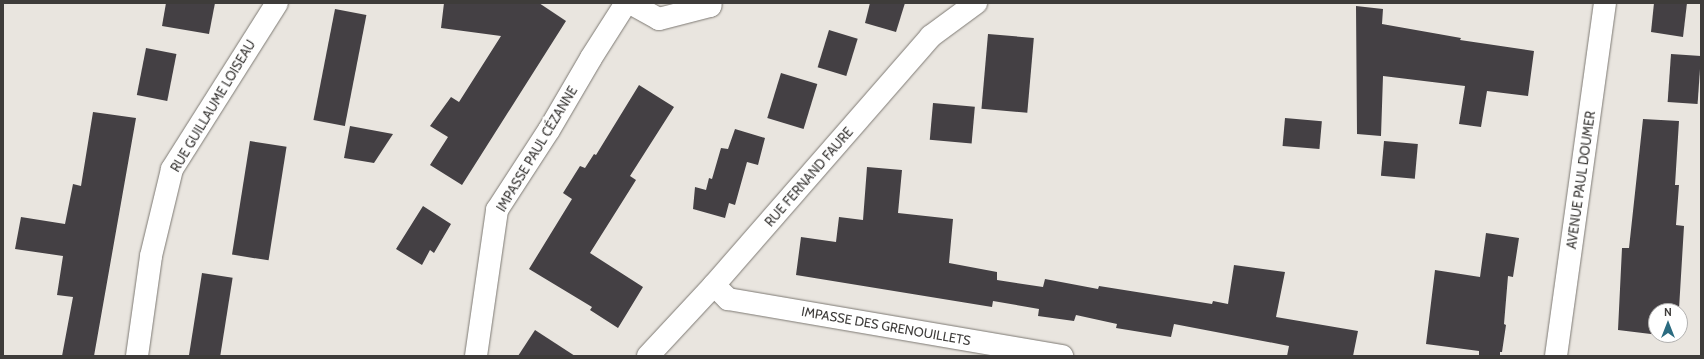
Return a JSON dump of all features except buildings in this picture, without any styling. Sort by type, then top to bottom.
[{"type":"street","name":"RUE GUILLAUME LOISEAU","points":[[137,356],[151,256],[172,169],[277,3]]},
{"type":"street","name":"IMPASSE PAUL CÉZANNE","points":[[476,356],[497,210],[549,130],[591,58],[626,3]]},
{"type":"street","points":[[630,3],[659,19],[710,6],[711,3]]},
{"type":"street","name":"RUE FERNAND FAURE","points":[[648,356],[714,286],[931,36],[976,3]]},
{"type":"street","name":"AVENUE PAUL DOUMER","points":[[1556,356],[1605,3]]},
{"type":"street","name":"IMPASSE DES GRENOUILLETS","points":[[714,286],[728,299],[1062,356]]}]
